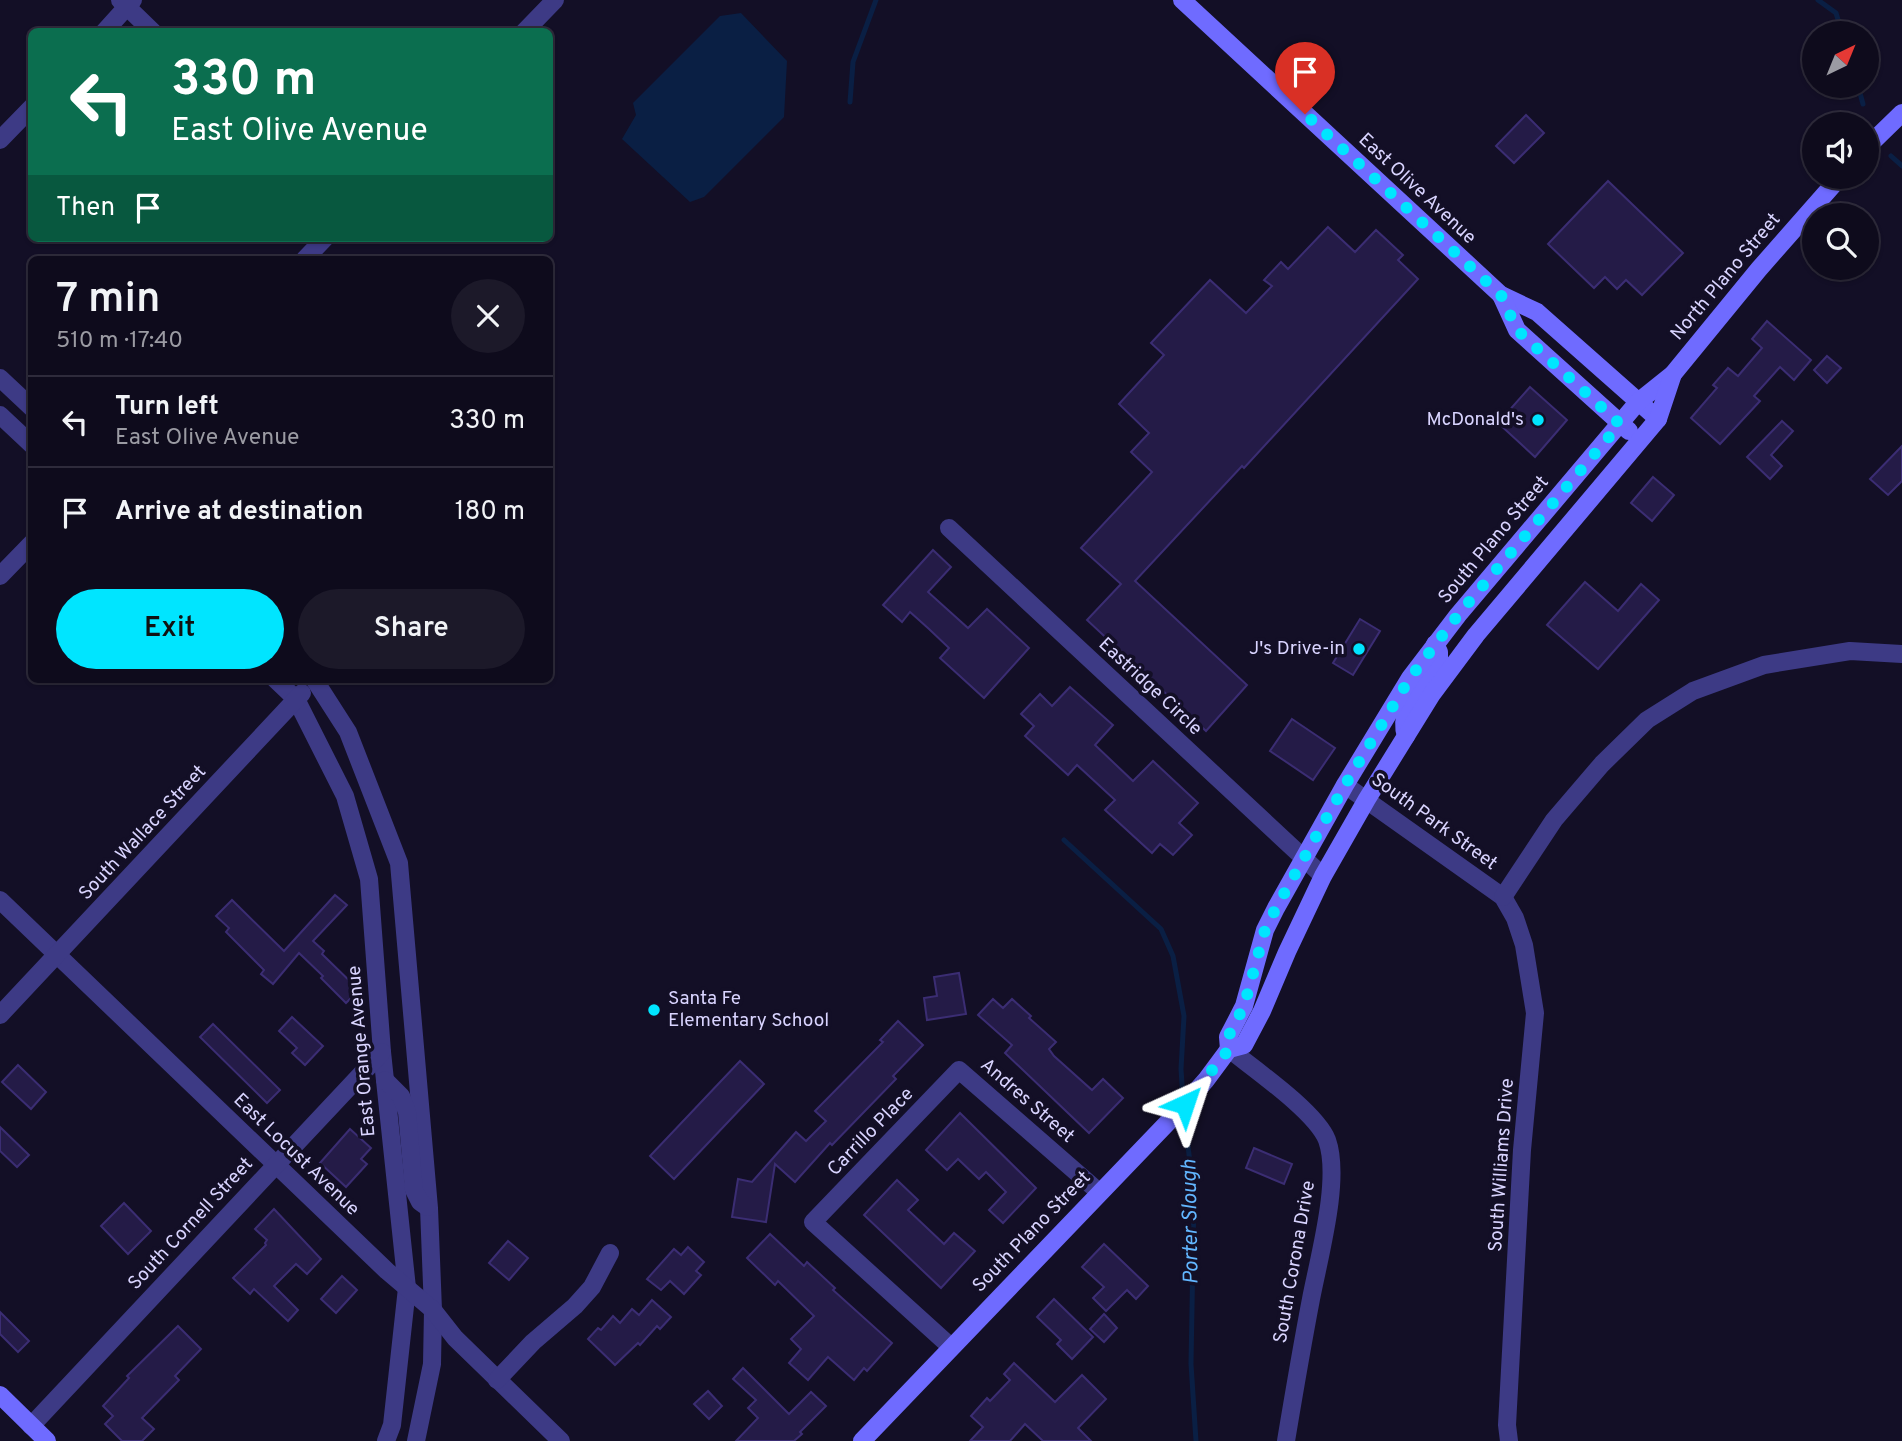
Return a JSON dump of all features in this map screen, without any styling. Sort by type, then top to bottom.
[{"type":"main road","name":"East Olive Avenue","points":[[1182,0],[1501,295],[1537,312],[1658,419]]},
{"type":"main road","points":[[1879,135],[1902,113]]},
{"type":"main road","name":"North Plano Street","points":[[1639,402],[1673,374],[1759,269],[1829,189]]},
{"type":"main road","name":"East Olive Avenue","points":[[1501,295],[1517,330],[1640,440]]},
{"type":"main road","name":"North Plano Street","points":[[1658,419],[1673,374]]},
{"type":"main road","name":"South Plano Street","points":[[1229,1049],[1228,1037],[1244,1006],[1265,930],[1345,785],[1410,678],[1435,644],[1639,402]]},
{"type":"main road","name":"South Plano Street","points":[[862,1441],[1172,1118],[1229,1049],[1244,1045],[1323,876],[1432,694],[1476,635],[1658,419]]},
{"type":"main road","points":[[1406,736],[1404,717],[1439,659],[1435,644]]},
{"type":"main road","points":[[0,1395],[47,1441]]},
{"type":"street","points":[[528,28],[555,0]]},
{"type":"street","points":[[107,28],[127,2],[150,28]]},
{"type":"street","points":[[0,140],[28,111]]},
{"type":"street","points":[[308,256],[322,242]]},
{"type":"street","points":[[0,378],[28,404]]},
{"type":"street","points":[[0,415],[28,441]]},
{"type":"street","name":"Eastridge Circle","points":[[949,528],[1323,876]]},
{"type":"street","points":[[0,576],[28,547]]},
{"type":"street","name":"South Park Street","points":[[1345,785],[1503,897],[1554,820],[1602,764],[1647,720],[1693,691],[1764,664],[1850,651],[1902,654]]},
{"type":"street","name":"East Orange Avenue","points":[[279,683],[296,699],[345,796],[369,880],[382,1052],[407,1288],[392,1425],[386,1441]]},
{"type":"street","name":"South Wallace Street","points":[[0,1014],[311,683]]},
{"type":"street","points":[[317,683],[348,732],[399,863],[429,1208],[433,1310],[432,1364],[416,1441]]},
{"type":"street","name":"South Williams Drive","points":[[1503,897],[1515,918],[1524,945],[1535,1013],[1522,1164],[1507,1425],[1509,1441]]},
{"type":"street","name":"East Locust Avenue","points":[[0,900],[276,1165],[433,1310],[455,1338],[561,1441]]},
{"type":"street","name":"South Corona Drive","points":[[1229,1049],[1292,1100],[1320,1129],[1326,1140],[1331,1171],[1327,1215],[1286,1441]]},
{"type":"street","name":"South Cornell Street","points":[[32,1426],[382,1052]]},
{"type":"street","name":"Andres Street","points":[[959,1070],[1099,1192]]},
{"type":"street","name":"Carrillo Place","points":[[951,1348],[813,1222],[959,1070]]},
{"type":"street","points":[[385,1080],[401,1096],[407,1112],[414,1190],[420,1202],[429,1208]]},
{"type":"street","points":[[497,1380],[592,1287],[610,1253]]},
{"type":"water","points":[[741,13],[787,61],[784,117],[704,197],[690,202],[622,139],[636,115],[633,103],[720,16]]},
{"type":"building","points":[[1526,115],[1544,133],[1514,163],[1496,146]]},
{"type":"building","points":[[1608,181],[1683,253],[1642,295],[1626,280],[1617,289],[1605,277],[1594,288],[1548,244]]},
{"type":"building","points":[[1328,227],[1355,252],[1376,230],[1403,255],[1398,260],[1418,279],[1244,468],[1242,466],[1135,581],[1247,685],[1206,731],[1087,620],[1121,584],[1081,548],[1152,472],[1131,452],[1149,433],[1119,404],[1164,355],[1151,343],[1210,280],[1246,313],[1272,286],[1264,280],[1281,262],[1288,269]]},
{"type":"building","points":[[1767,321],[1811,360],[1794,380],[1780,367],[1754,396],[1760,401],[1720,444],[1691,418],[1717,388],[1713,385],[1728,368],[1738,376],[1762,348],[1752,339]]},
{"type":"building","points":[[1827,356],[1841,368],[1827,383],[1814,370]]},
{"type":"building","points":[[1530,387],[1567,420],[1535,457],[1498,423]]},
{"type":"building","points":[[1782,421],[1793,431],[1771,455],[1782,466],[1770,479],[1747,457]]},
{"type":"building","points":[[1902,446],[1902,481],[1888,495],[1870,479]]},
{"type":"building","points":[[1653,477],[1674,495],[1652,521],[1631,503]]},
{"type":"building","points":[[933,550],[951,567],[928,592],[968,628],[987,609],[1029,648],[984,698],[940,658],[949,648],[929,629],[910,612],[902,622],[883,605]]},
{"type":"building","points":[[1585,582],[1618,611],[1641,584],[1659,600],[1598,669],[1547,625]]},
{"type":"building","points":[[1360,619],[1380,631],[1353,675],[1333,663]]},
{"type":"building","points":[[1070,687],[1113,725],[1095,745],[1133,781],[1153,761],[1198,803],[1179,823],[1192,835],[1173,855],[1160,844],[1152,853],[1105,810],[1115,800],[1077,765],[1068,775],[1025,736],[1034,726],[1021,714],[1040,694],[1052,706]]},
{"type":"building","points":[[1292,719],[1335,748],[1313,780],[1270,751]]},
{"type":"building","points":[[335,895],[347,905],[313,941],[324,951],[322,954],[359,990],[346,1003],[299,953],[273,984],[261,974],[264,970],[226,932],[229,928],[216,916],[232,900],[284,951]]},
{"type":"building","points":[[959,973],[966,1014],[927,1020],[924,998],[937,996],[934,977]]},
{"type":"building","points":[[993,999],[1003,1008],[1012,999],[1031,1016],[1029,1018],[1056,1042],[1049,1049],[1054,1056],[1092,1090],[1103,1079],[1123,1098],[1089,1133],[1005,1053],[1012,1045],[978,1015]]},
{"type":"building","points":[[292,1017],[323,1046],[305,1065],[292,1053],[297,1048],[279,1031]]},
{"type":"building","points":[[898,1021],[923,1045],[893,1076],[896,1079],[832,1145],[830,1143],[795,1182],[775,1164],[766,1222],[732,1217],[738,1179],[752,1182],[796,1132],[806,1141],[826,1121],[815,1111],[883,1042],[880,1040]]},
{"type":"building","points":[[213,1024],[280,1090],[267,1103],[200,1037]]},
{"type":"building","points":[[740,1061],[764,1084],[674,1179],[650,1156]]},
{"type":"building","points":[[18,1065],[46,1092],[31,1109],[2,1082]]},
{"type":"building","points":[[960,1113],[1036,1188],[1003,1223],[989,1210],[1006,1192],[986,1172],[979,1179],[958,1159],[947,1170],[926,1150]]},
{"type":"building","points":[[0,1127],[29,1155],[17,1167],[0,1151]]},
{"type":"building","points":[[350,1129],[371,1148],[361,1159],[367,1164],[346,1187],[320,1163]]},
{"type":"building","points":[[1254,1148],[1292,1164],[1284,1184],[1246,1168]]},
{"type":"building","points":[[897,1180],[918,1200],[908,1210],[944,1244],[954,1233],[975,1251],[941,1288],[864,1215]]},
{"type":"building","points":[[124,1203],[151,1231],[128,1254],[101,1226]]},
{"type":"building","points":[[274,1209],[321,1259],[307,1274],[296,1264],[274,1286],[298,1310],[288,1321],[254,1289],[250,1294],[233,1278],[266,1245],[267,1240],[255,1229]]},
{"type":"building","points":[[770,1234],[804,1266],[807,1262],[835,1288],[833,1290],[892,1343],[867,1371],[864,1368],[854,1380],[828,1357],[808,1380],[789,1363],[801,1349],[791,1339],[814,1316],[778,1281],[775,1285],[747,1258]]},
{"type":"building","points":[[508,1241],[528,1258],[509,1280],[489,1263]]},
{"type":"building","points":[[1104,1244],[1148,1286],[1136,1299],[1127,1290],[1106,1311],[1093,1298],[1104,1287],[1082,1267]]},
{"type":"building","points":[[688,1247],[704,1262],[696,1271],[701,1275],[684,1294],[670,1281],[661,1290],[647,1279],[674,1249],[681,1255]]},
{"type":"building","points":[[342,1276],[357,1290],[336,1313],[321,1299]]},
{"type":"building","points":[[1054,1299],[1093,1337],[1072,1359],[1057,1344],[1061,1340],[1037,1317]]},
{"type":"building","points":[[652,1300],[671,1317],[660,1329],[657,1326],[640,1345],[638,1343],[615,1365],[588,1339],[598,1328],[601,1330],[613,1316],[620,1323],[632,1309],[639,1315]]},
{"type":"building","points":[[0,1312],[29,1341],[18,1352],[0,1334]]},
{"type":"building","points":[[1104,1314],[1117,1328],[1104,1342],[1090,1329]]},
{"type":"building","points":[[178,1326],[201,1349],[175,1376],[179,1380],[142,1418],[154,1429],[142,1441],[122,1441],[105,1424],[113,1416],[103,1406],[129,1378],[127,1376]]},
{"type":"building","points":[[1014,1363],[1055,1402],[1082,1375],[1106,1399],[1078,1428],[1091,1441],[1043,1441],[1025,1424],[1010,1441],[970,1441],[983,1427],[971,1416],[987,1398],[990,1401],[1010,1380],[1004,1374]]},
{"type":"building","points":[[743,1368],[789,1414],[811,1392],[826,1406],[794,1441],[736,1441],[758,1418],[748,1408],[756,1400],[733,1379]]},
{"type":"building","points":[[708,1391],[722,1406],[709,1419],[694,1404]]},
{"type":"waterway","name":"Porter Slough","points":[[850,102],[853,62],[876,0]]},
{"type":"waterway","points":[[1818,0],[1836,13],[1838,21]]},
{"type":"waterway","points":[[1861,98],[1863,104]]},
{"type":"waterway","points":[[1891,156],[1902,166]]},
{"type":"waterway","name":"Porter Slough","points":[[1064,840],[1161,929],[1173,956],[1184,1016],[1181,1069],[1183,1099]]},
{"type":"waterway","name":"Porter Slough","points":[[1184,1113],[1194,1196],[1191,1364],[1196,1441]]},
{"type":"place","name":"McDonald's","points":[[1538,420]]},
{"type":"place","name":"J's Drive-in","points":[[1359,649]]},
{"type":"place","name":"Santa Fe Elementary School","points":[[654,1010]]},
{"type":"route","points":[[1185,1104],[1229,1049],[1228,1037],[1244,1006],[1265,930],[1345,785],[1410,678],[1458,615],[1620,424],[1517,330],[1501,295],[1305,114]]}]
